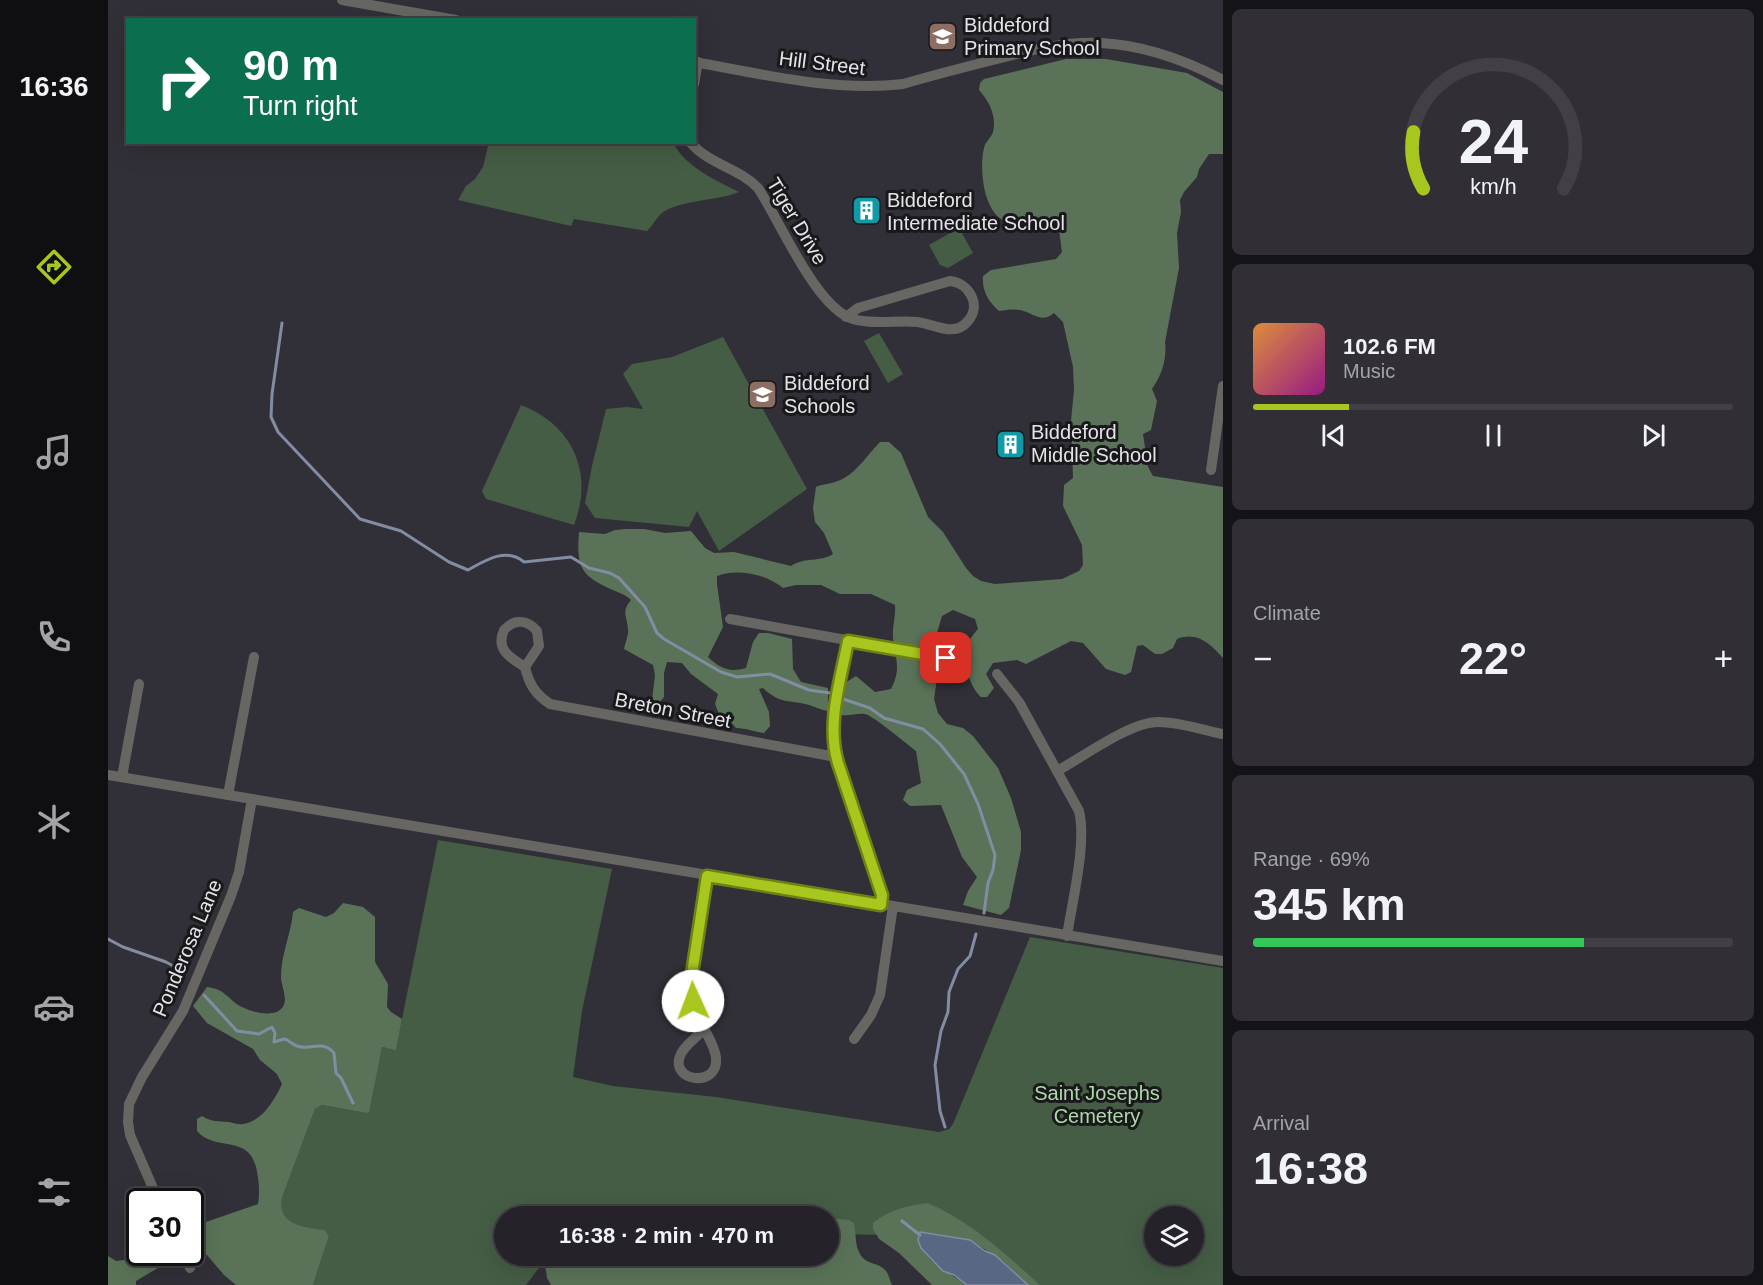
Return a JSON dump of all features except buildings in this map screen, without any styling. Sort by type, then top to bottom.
[{"type":"street","points":[[342,0],[445,18]]},
{"type":"street","name":"Hill Street","points":[[696,62],[833,85],[874,87],[903,84],[1042,48],[1071,43],[1099,42],[1169,56],[1223,80]]},
{"type":"street","name":"Tiger Drive","points":[[696,140],[707,156]]},
{"type":"street","name":"Tiger Drive","points":[[692,144],[707,156],[746,177],[758,188],[820,294],[846,316]]},
{"type":"street","points":[[950,281],[966,288],[972,296],[974,306],[974,312],[968,321],[963,326],[951,330],[919,322],[865,321],[846,316],[858,308],[950,281]]},
{"type":"street","points":[[1211,470],[1223,386]]},
{"type":"street","points":[[730,619],[968,662]]},
{"type":"street","points":[[848,641],[834,717],[834,742],[836,757],[882,895],[881,905]]},
{"type":"street","points":[[228,795],[254,657]]},
{"type":"street","name":"Breton Street","points":[[525,667],[531,686],[550,704],[836,757]]},
{"type":"street","points":[[997,674],[1014,693],[1075,804],[1081,825],[1081,843],[1067,936]]},
{"type":"street","points":[[122,777],[139,684]]},
{"type":"street","points":[[1057,771],[1128,731],[1149,723],[1177,724],[1223,734]]},
{"type":"street","points":[[108,775],[1223,961]]},
{"type":"street","name":"Ponderosa Lane","points":[[153,1188],[130,1135],[129,1104],[142,1077],[183,1011],[231,896],[239,873],[252,799]]},
{"type":"street","points":[[704,1028],[679,1058],[684,1074],[691,1077],[700,1078],[710,1075],[716,1066],[715,1052],[693,1001],[691,984],[707,876]]},
{"type":"street","points":[[854,1039],[871,1015],[880,995],[893,906]]},
{"type":"green space","points":[[1066,59],[1106,59],[1187,73],[1223,92],[1223,154],[1209,154],[1199,169],[1197,177],[1180,200],[1181,212],[1177,233],[1179,268],[1165,342],[1164,361],[1159,378],[1152,389],[1157,401],[1151,430],[1143,434],[1148,467],[1153,476],[1223,487],[1223,658],[1203,640],[1184,637],[1177,639],[1173,648],[1162,654],[1155,654],[1143,645],[1137,646],[1131,672],[1125,675],[1106,669],[1083,643],[1071,641],[1026,664],[1017,660],[993,663],[986,674],[994,688],[987,697],[981,697],[971,682],[965,657],[967,645],[978,629],[975,619],[953,610],[942,616],[934,643],[939,665],[934,699],[938,713],[947,724],[963,728],[973,736],[998,768],[1011,798],[1021,832],[1021,850],[1009,908],[1001,915],[963,905],[977,877],[962,857],[941,805],[910,806],[903,800],[907,790],[921,783],[916,751],[882,724],[865,714],[841,715],[839,704],[845,683],[856,676],[875,692],[891,689],[897,669],[893,634],[895,605],[871,594],[840,594],[821,585],[796,585],[783,588],[768,579],[751,574],[733,573],[717,576],[723,627],[708,657],[725,668],[735,670],[746,668],[753,642],[759,633],[792,639],[793,669],[801,682],[828,688],[828,711],[780,699],[763,688],[759,689],[769,712],[770,726],[764,733],[736,728],[719,714],[715,704],[718,694],[691,674],[682,663],[667,662],[664,673],[664,697],[659,703],[652,700],[655,675],[653,665],[624,649],[628,631],[625,611],[631,600],[588,576],[580,563],[578,545],[579,532],[605,534],[625,529],[644,529],[665,533],[691,531],[705,548],[714,553],[734,552],[791,566],[802,561],[828,557],[833,554],[824,533],[815,522],[813,508],[816,487],[842,479],[854,470],[880,442],[889,442],[901,453],[928,517],[943,532],[973,576],[981,581],[995,584],[1062,579],[1079,571],[1083,565],[1082,545],[1063,506],[1064,485],[1073,478],[1071,421],[1074,390],[1073,367],[1063,322],[1054,313],[1041,318],[1020,310],[999,311],[986,295],[983,281],[983,276],[991,270],[1056,259],[1062,252],[1058,222],[1008,222],[993,211],[988,201],[982,167],[985,146],[993,132],[994,120],[989,104],[979,90],[980,83],[984,79]]},
{"type":"green space","points":[[489,144],[674,144],[693,166],[739,192],[669,209],[660,215],[647,231],[574,219],[571,226],[458,200],[466,186],[475,179],[483,167]]},
{"type":"green space","points":[[959,228],[973,253],[948,268],[940,265],[929,245]]},
{"type":"green space","points":[[879,333],[903,374],[888,383],[864,341]]},
{"type":"green space","points":[[723,337],[807,489],[719,551],[697,511],[689,527],[595,518],[585,503],[606,409],[627,407],[643,409],[623,374],[632,364],[672,357]]},
{"type":"green space","points":[[521,405],[554,425],[566,438],[574,453],[580,469],[581,487],[580,506],[574,525],[486,499],[482,491]]},
{"type":"green space","name":"Saint Josephs Cemetery","points":[[438,840],[612,869],[582,1011],[573,1077],[613,1086],[716,1097],[939,1132],[949,1129],[953,1124],[1030,937],[1223,968],[1223,1285],[1028,1285],[1002,1260],[970,1240],[920,1232],[893,1235],[839,1234],[839,1206],[494,1206],[494,1266],[544,1266],[538,1269],[526,1285],[313,1285],[329,1236],[304,1228],[289,1220],[281,1207],[282,1198],[315,1109],[322,1105],[366,1113],[382,1047],[396,1049]]},
{"type":"green space","points":[[343,903],[363,907],[375,917],[375,962],[388,984],[387,1007],[402,1019],[396,1050],[382,1047],[369,1112],[322,1105],[315,1109],[282,1198],[284,1214],[288,1219],[301,1226],[324,1230],[329,1236],[313,1285],[236,1285],[204,1253],[204,1223],[258,1204],[259,1186],[256,1167],[246,1150],[204,1137],[197,1131],[197,1119],[202,1116],[238,1124],[250,1122],[267,1109],[282,1084],[277,1074],[260,1060],[253,1049],[207,1023],[193,1006],[207,987],[219,990],[237,1004],[251,1011],[274,1013],[278,1011],[285,1001],[281,969],[293,912],[299,908],[326,917],[334,913]]},
{"type":"green space","points":[[928,1203],[974,1229],[1040,1285],[1028,1285],[1002,1260],[970,1240],[920,1232],[919,1240],[928,1256],[967,1285],[932,1285],[899,1253],[879,1239],[873,1229],[873,1223],[892,1211]]},
{"type":"green space","points":[[839,1219],[854,1223],[859,1252],[868,1262],[883,1268],[892,1285],[551,1285],[545,1266],[839,1266]]},
{"type":"green space","points":[[108,1256],[116,1261],[126,1260],[126,1266],[161,1266],[136,1281],[136,1285],[108,1285]]},
{"type":"water","points":[[920,1232],[970,1240],[995,1255],[1028,1285],[967,1285],[954,1275],[943,1271],[921,1248],[918,1240]]},
{"type":"waterway","points":[[282,323],[271,417],[278,432],[360,519],[401,531],[449,562],[468,570],[489,559],[503,555],[524,562],[571,557],[589,568],[610,573],[619,578],[645,607],[657,633],[721,672],[737,677],[770,674],[809,690],[830,693]]},
{"type":"waterway","points":[[843,699],[870,708],[884,718],[923,729],[940,744],[964,774],[978,804],[995,855],[984,913]]},
{"type":"waterway","points":[[945,1127],[940,1111],[935,1065],[941,1031],[948,1012],[949,992],[958,969],[970,956],[976,934]]},
{"type":"waterway","points":[[108,939],[123,947],[166,962],[184,972]]},
{"type":"waterway","points":[[204,995],[237,1031],[259,1034],[272,1027],[275,1033],[274,1042],[284,1039],[297,1046],[321,1046],[330,1049],[334,1053],[336,1073],[341,1078],[353,1103]]},
{"type":"waterway","points":[[902,1221],[920,1235]]},
{"type":"place","name":"Biddeford Primary School","points":[[943,36]]},
{"type":"place","name":"Biddeford Intermediate School","points":[[866,211]]},
{"type":"place","name":"Biddeford Schools","points":[[763,394]]},
{"type":"place","name":"Biddeford Middle School","points":[[1010,444]]},
{"type":"route","points":[[693,1001],[691,980],[707,876],[881,905],[882,895],[836,757],[834,742],[834,717],[848,641],[946,658]]}]
